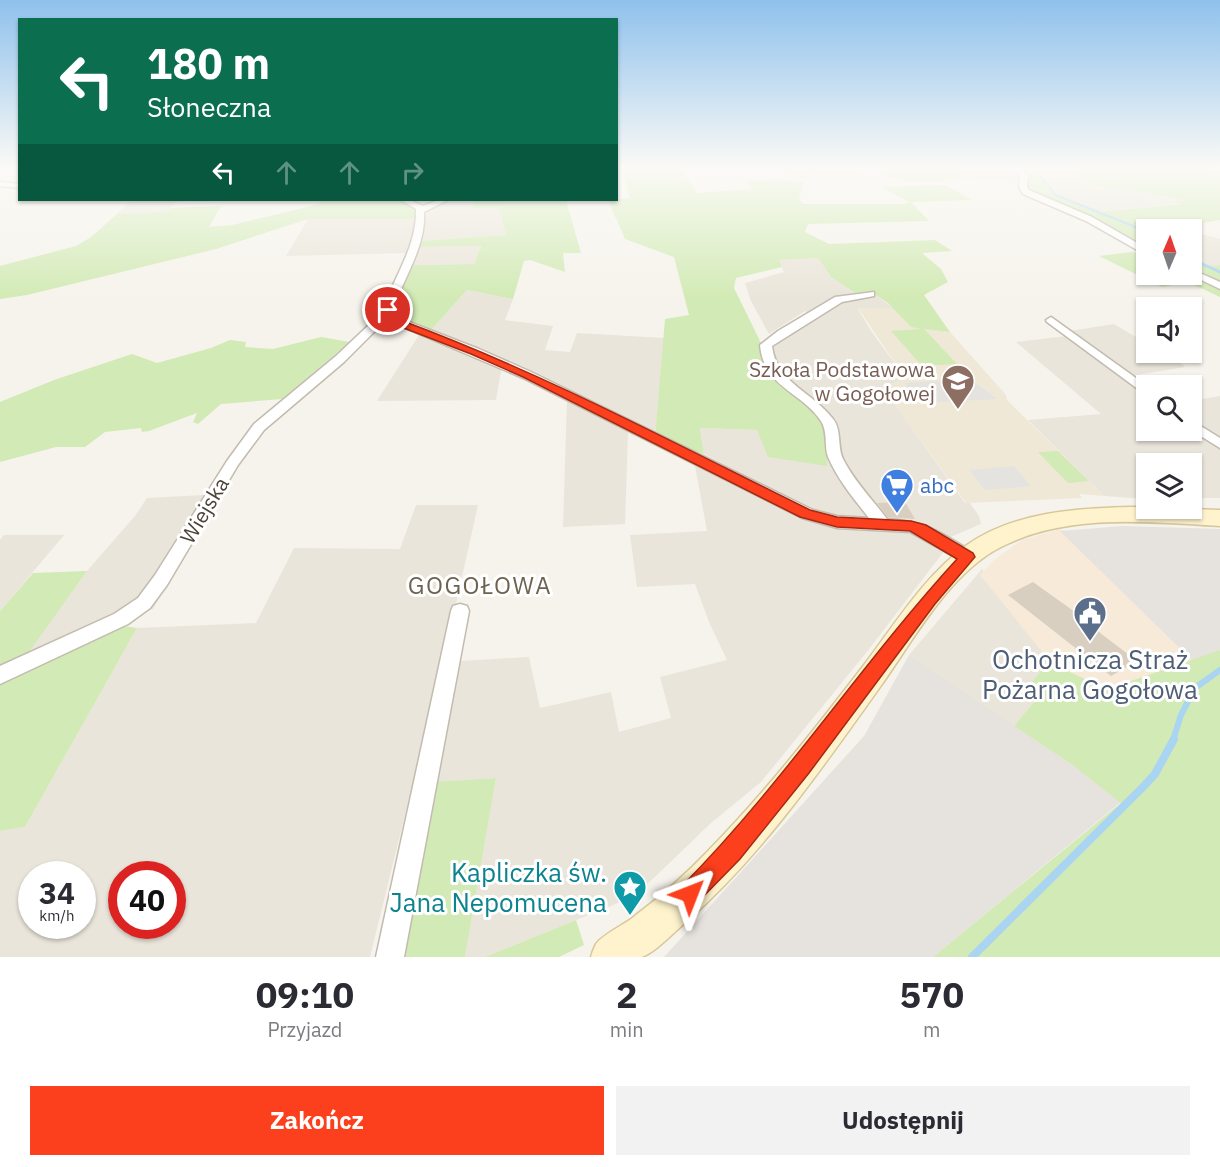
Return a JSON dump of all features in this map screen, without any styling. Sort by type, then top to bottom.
[{"type":"street","points":[[419,212],[420,229],[414,250],[390,304],[390,316],[412,329],[475,351],[527,375],[805,513],[837,522],[908,525],[920,529],[968,557]]},
{"type":"street","points":[[1072,212],[1136,246]]},
{"type":"street","points":[[1202,277],[1220,286]]},
{"type":"street","points":[[870,294],[839,299],[782,333],[766,345],[766,353],[771,366],[786,383],[827,420],[834,434],[834,454],[882,524]]},
{"type":"street","name":"Wiejska","points":[[0,675],[121,619],[144,603],[161,580],[237,456],[259,427],[340,359],[378,322],[390,316]]},
{"type":"street","points":[[1052,320],[1136,383]]},
{"type":"street","points":[[1202,432],[1220,444]]},
{"type":"street","points":[[610,957],[646,946],[666,916],[732,851],[835,725],[929,600],[968,557],[988,543],[1005,535],[1073,517],[1140,515],[1220,518]]},
{"type":"street","points":[[390,957],[460,611]]},
{"type":"shaded area","points":[[119,212],[157,212],[117,214]]},
{"type":"shaded area","points":[[426,212],[501,212],[506,235],[419,241]]},
{"type":"shaded area","points":[[308,219],[416,219],[409,255],[406,253],[286,256]]},
{"type":"shaded area","points":[[1202,234],[1220,239],[1220,265],[1208,266],[1202,264]]},
{"type":"shaded area","points":[[481,246],[474,264],[411,265],[419,247]]},
{"type":"shaded area","points":[[818,258],[831,277],[855,293],[869,291],[894,308],[858,309],[899,369],[899,381],[884,389],[965,503],[970,503],[979,516],[981,524],[946,539],[908,521],[858,519],[823,514],[805,508],[704,454],[700,428],[757,430],[780,382],[771,347],[815,319],[805,311],[769,334],[751,301],[745,283],[784,272],[778,260]]},
{"type":"shaded area","points":[[467,290],[513,299],[505,320],[553,326],[545,350],[570,352],[577,333],[664,338],[655,437],[429,332]]},
{"type":"shaded area","name":"Szkoła Podstawowa w Gogołowej","points":[[858,308],[894,308],[911,327],[950,332],[1006,395],[1007,400],[1104,496],[1079,494],[1082,498],[966,503],[883,388],[899,381],[899,369]]},
{"type":"shaded area","points":[[1114,324],[1136,337],[1136,363],[1180,363],[1185,367],[1131,376],[1070,331]]},
{"type":"shaded area","points":[[421,332],[502,366],[496,400],[377,401]]},
{"type":"shaded area","points":[[1067,336],[1136,386],[1136,441],[1202,441],[1202,433],[1220,445],[1220,498],[1202,498],[1202,453],[1136,453],[1136,498],[1104,496],[1028,420],[1101,414],[1016,342]]},
{"type":"shaded area","points":[[970,379],[997,399],[921,403],[918,399],[910,399],[905,393],[908,388],[905,383]]},
{"type":"shaded area","points":[[1220,396],[1220,440],[1202,427],[1202,399]]},
{"type":"shaded area","points":[[567,400],[628,432],[625,524],[563,527]]},
{"type":"shaded area","points":[[695,466],[729,477],[805,520],[849,530],[905,528],[945,550],[866,653],[761,782],[711,823],[635,896],[485,957],[465,957],[496,778],[427,783],[442,665],[370,957],[0,957],[0,831],[25,827],[137,628],[256,623],[294,548],[400,549],[416,505],[478,505],[443,662],[529,657],[540,708],[611,692],[619,732],[671,718],[660,677],[727,660],[709,622],[695,584],[637,587],[630,535],[707,531]]},
{"type":"shaded area","points":[[1014,466],[1031,486],[985,490],[969,470]]},
{"type":"shaded area","points":[[223,489],[153,609],[98,622],[28,653],[87,571],[135,516],[147,498],[204,495]]},
{"type":"shaded area","points":[[1123,526],[1220,529],[1220,650],[1193,661],[1060,531]]},
{"type":"shaded area","points":[[1061,529],[1196,662],[1109,690],[1055,668],[980,575],[994,560],[1022,540]]},
{"type":"shaded area","points":[[4,535],[64,535],[0,611],[0,540]]},
{"type":"shaded area","points":[[982,569],[1056,666],[1026,689],[1038,697],[1014,726],[909,655]]},
{"type":"shaded area","points":[[909,655],[1071,764],[1121,802],[933,957],[664,957],[864,736]]},
{"type":"green space","points":[[218,212],[209,227],[232,225],[287,212],[417,212],[416,219],[308,219],[216,249],[27,295],[0,299],[0,266],[76,246],[91,237],[117,214]]},
{"type":"green space","points":[[500,212],[569,212],[581,253],[563,253],[565,272],[530,260],[524,261],[513,299],[467,290],[429,332],[406,323],[392,314],[392,305],[411,265],[474,264],[481,246],[419,247],[419,241],[506,235]]},
{"type":"green space","points":[[613,212],[920,212],[929,221],[808,224],[805,232],[829,244],[935,240],[952,251],[922,253],[941,269],[948,282],[924,295],[950,332],[924,329],[957,364],[922,366],[891,331],[921,329],[911,327],[888,303],[869,291],[855,293],[831,277],[818,258],[779,260],[782,267],[736,278],[734,288],[761,343],[761,355],[765,366],[782,385],[813,410],[823,424],[827,442],[827,466],[768,457],[757,430],[700,428],[704,454],[655,437],[665,319],[689,315],[674,257],[625,239]]},
{"type":"green space","points":[[1069,212],[1220,212],[1220,220],[1202,223],[1202,219],[1136,219],[1136,245]]},
{"type":"green space","points":[[1136,253],[1136,274],[1099,256]]},
{"type":"green space","points":[[1202,264],[1208,266],[1220,265],[1220,283],[1202,274]]},
{"type":"green space","points":[[1202,280],[1220,289],[1220,297],[1194,285],[1202,285]]},
{"type":"green space","points":[[321,337],[350,342],[282,399],[221,404],[198,424],[193,422],[197,413],[149,431],[142,432],[141,428],[105,432],[85,447],[56,447],[0,462],[0,402],[54,380],[132,354],[157,363],[211,348],[230,340],[246,342],[245,347],[273,349]]},
{"type":"green space","points":[[1058,451],[1089,481],[1068,483],[1038,452]]},
{"type":"green space","points":[[87,571],[29,652],[98,622],[137,628],[25,827],[0,831],[0,611],[33,573]]},
{"type":"green space","points":[[1220,650],[1220,957],[933,957],[1121,803],[1071,764],[1014,726],[1038,697],[1026,689],[1047,664],[1108,689]]},
{"type":"green space","points":[[496,778],[465,957],[399,957],[434,782]]},
{"type":"green space","points":[[576,920],[584,945],[559,957],[485,957]]},
{"type":"building","name":"abc","points":[[905,502],[915,519],[888,517],[877,503]]},
{"type":"building","name":"Ochotnicza Straż Pożarna Gogołowa","points":[[1033,582],[1089,622],[1087,623],[1137,661],[1111,676],[1008,595]]},
{"type":"waterway","points":[[1097,212],[1136,228]]},
{"type":"waterway","points":[[1202,264],[1220,272]]},
{"type":"waterway","points":[[1173,740],[1181,715],[1195,688],[1220,670]]},
{"type":"waterway","points":[[972,957],[1144,786],[1155,774],[1174,739]]},
{"type":"place","name":"Szkoła Podstawowa w Gogołowej","points":[[958,410]]},
{"type":"place","name":"abc","points":[[897,514]]},
{"type":"place","name":"Ochotnicza Straż Pożarna Gogołowa","points":[[1090,642]]},
{"type":"place","name":"Kapliczka św. Jana Nepomucena","points":[[630,916]]},
{"type":"district","name":"GOGOŁOWA","points":[[480,585]]},
{"type":"route","points":[[388,310],[388,314],[400,323],[475,351],[527,375],[805,513],[820,519],[845,523],[911,526],[968,557],[929,600],[835,725],[732,851],[690,894]]}]
